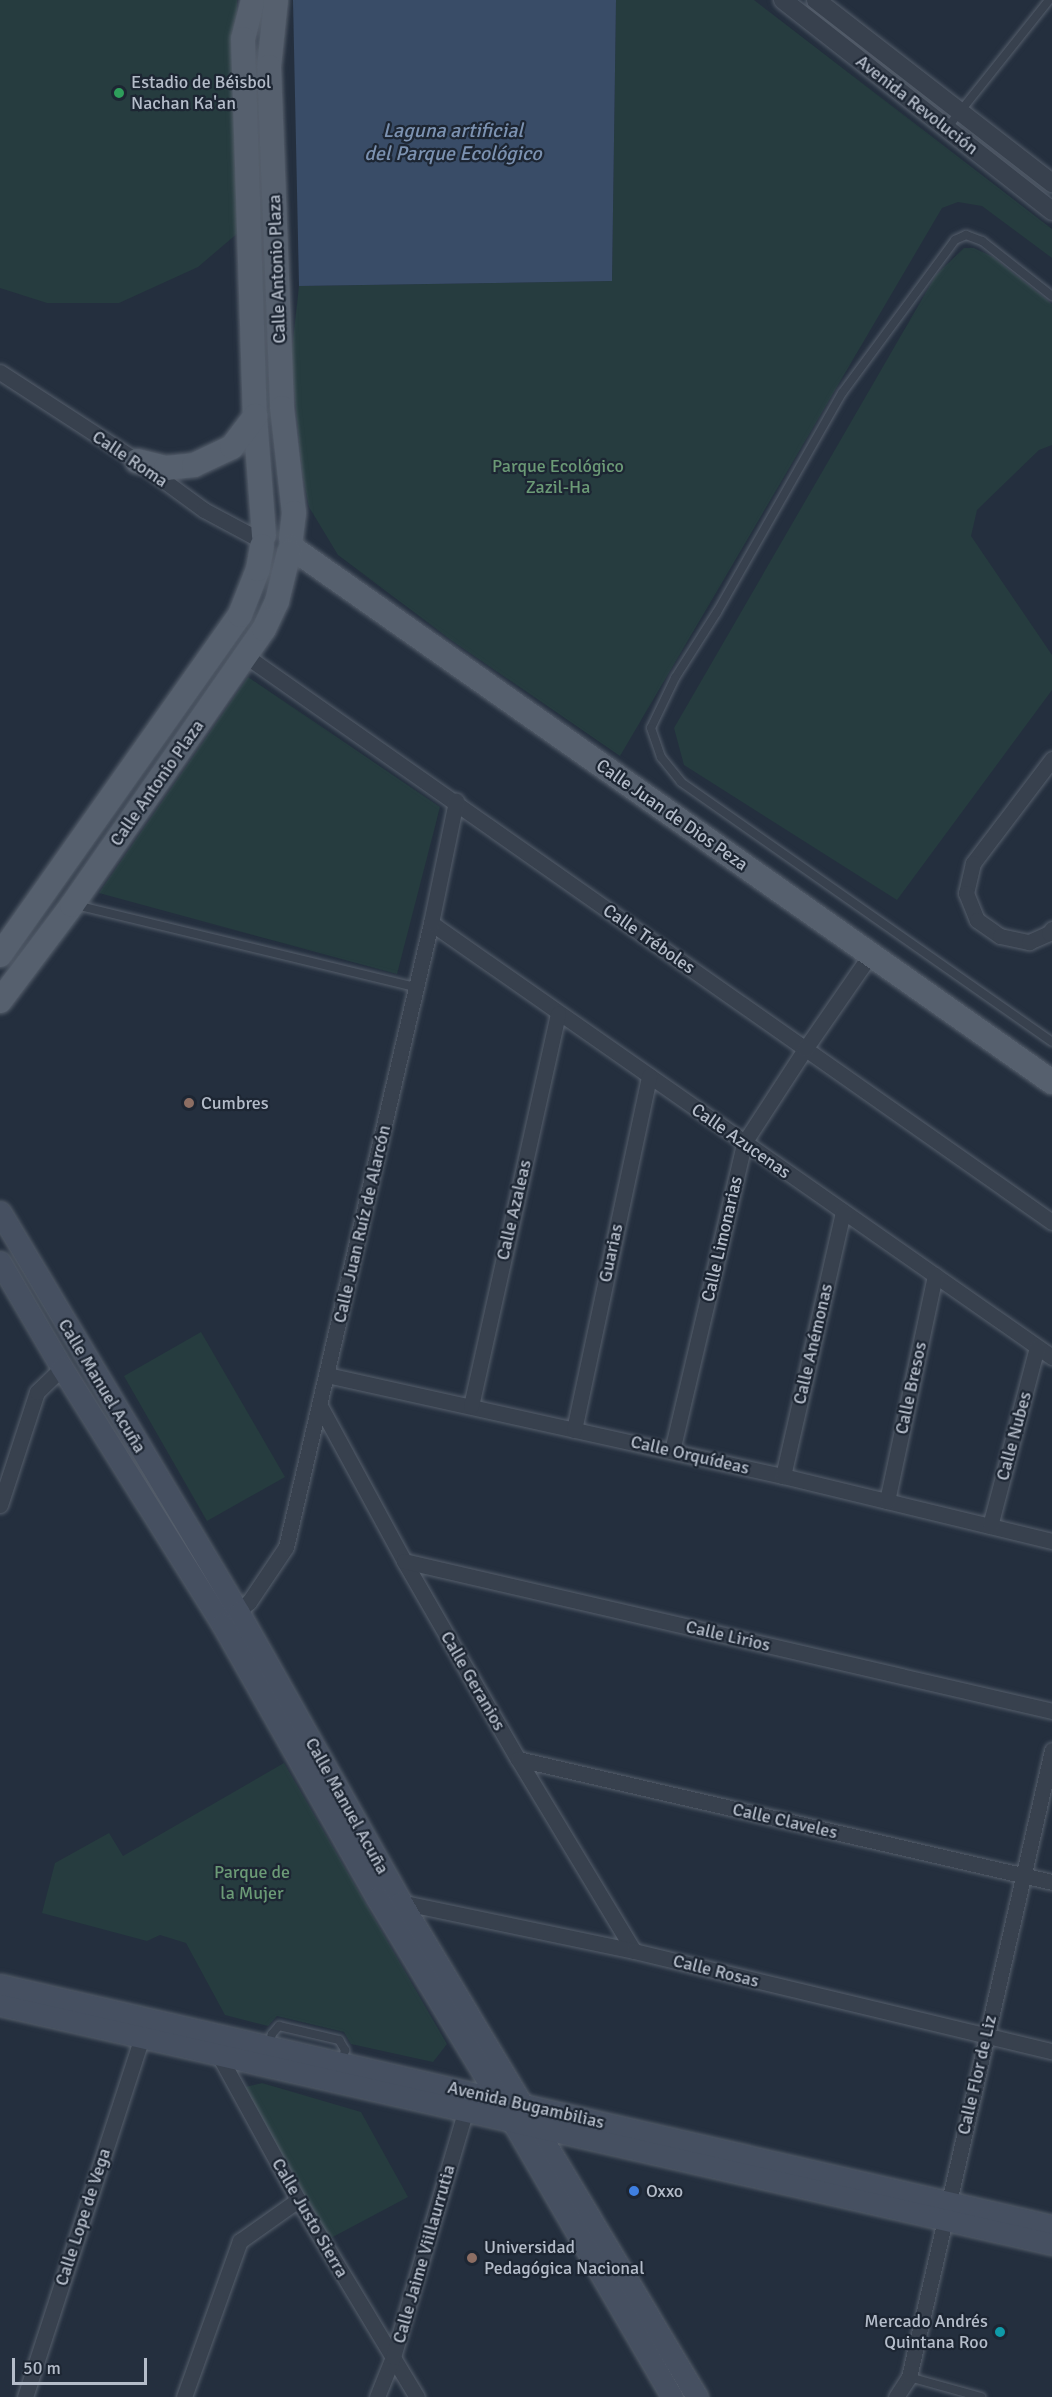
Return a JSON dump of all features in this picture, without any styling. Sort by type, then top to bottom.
[{"type":"main road","name":"Calle Antonio Plaza","points":[[0,955],[240,615],[258,569],[263,541],[255,416],[243,39],[253,0]]},
{"type":"main road","name":"Calle Antonio Plaza","points":[[0,1002],[72,904],[246,656],[264,629],[277,601],[291,546],[294,513],[282,408],[269,67],[276,0]]},
{"type":"main road","points":[[137,461],[165,468],[194,465],[232,447],[255,416]]},
{"type":"main road","points":[[263,541],[267,555],[276,558],[291,546]]},
{"type":"main road","name":"Calle Juan de Dios Peza","points":[[291,546],[1052,1082]]},
{"type":"main road","name":"Calle Manuel Acuña","points":[[0,1212],[230,1618],[400,1902],[518,2112],[672,2397]]},
{"type":"main road","name":"Calle Manuel Acuña","points":[[0,1262],[62,1368],[230,1618],[377,1898],[498,2098]]},
{"type":"main road","name":"Avenida Bugambilias","points":[[0,1984],[216,2044],[466,2109],[518,2112],[946,2211],[1052,2244]]},
{"type":"main road","name":"Avenida Bugambilias","points":[[0,2004],[142,2037],[269,2047],[498,2098],[518,2112]]},
{"type":"main road","name":"Calle Manuel Acuña","points":[[518,2112],[536,2125],[697,2397]]},
{"type":"main road","name":"Avenida Bugambilias","points":[[536,2125],[946,2211],[1052,2226]]},
{"type":"street","name":"Avenida Revolución","points":[[783,0],[1052,211]]},
{"type":"street","name":"Avenida Revolución","points":[[816,0],[1052,183]]},
{"type":"street","name":"Calle Roma","points":[[0,372],[137,461],[204,510],[263,541]]},
{"type":"street","name":"Calle Tréboles","points":[[246,656],[456,801],[1052,1222]]},
{"type":"street","points":[[1052,759],[973,862],[966,893],[977,920],[1000,936],[1029,942],[1049,933],[1052,929]]},
{"type":"street","name":"Calle Juan Ruíz de Alarcón","points":[[230,1618],[286,1547],[431,923],[456,801]]},
{"type":"street","name":"Calle Azucenas","points":[[431,923],[558,1014],[1052,1357]]},
{"type":"street","name":"Calle Limonarias","points":[[672,1451],[744,1143],[870,955]]},
{"type":"street","name":"Calle Azaleas","points":[[471,1406],[558,1014]]},
{"type":"street","name":"Guarias","points":[[574,1430],[649,1076]]},
{"type":"street","name":"Calle Anémonas","points":[[783,1476],[843,1212]]},
{"type":"street","name":"Calle Bresos","points":[[887,1501],[935,1275]]},
{"type":"street","name":"Calle Nubes","points":[[990,1526],[1037,1347]]},
{"type":"street","points":[[0,1505],[37,1392],[62,1368]]},
{"type":"street","name":"Calle Orquídeas","points":[[327,1375],[783,1476],[1052,1541]]},
{"type":"street","name":"Calle Geranios","points":[[320,1406],[404,1561],[518,1760],[634,1951]]},
{"type":"street","name":"Calle Lirios","points":[[404,1561],[1052,1711]]},
{"type":"street","name":"Calle Flor de Liz","points":[[896,2397],[909,2377],[1052,1750]]},
{"type":"street","name":"Calle Claveles","points":[[518,1760],[1052,1882]]},
{"type":"street","name":"Calle Rosas","points":[[377,1898],[634,1951],[1052,2051]]},
{"type":"street","name":"Calle Lope de Vega","points":[[25,2397],[142,2037]]},
{"type":"street","name":"Calle Justo Sierra","points":[[216,2044],[298,2200],[417,2397]]},
{"type":"street","name":"Calle Jaime Viillaurrutia","points":[[377,2397],[393,2357],[466,2109]]},
{"type":"street","points":[[184,2397],[240,2241],[298,2200]]},
{"type":"lane","points":[[946,128],[1049,0]]},
{"type":"lane","points":[[1052,296],[982,241],[966,235],[955,240],[842,393],[717,612],[675,678],[651,728],[661,757],[681,782],[1052,1042]]},
{"type":"lane","points":[[72,904],[416,987]]},
{"type":"lane","points":[[909,2377],[981,2397]]},
{"type":"green space","name":"Estadio de Béisbol Nachan Ka'an","points":[[0,0],[237,0],[239,232],[198,267],[119,303],[47,303],[0,288]]},
{"type":"green space","name":"Parque Ecológico Zazil-Ha","points":[[616,0],[754,0],[1052,229],[1052,258],[982,206],[958,202],[942,208],[620,756],[451,640],[338,555],[309,507],[302,471],[291,358],[299,286],[612,281]]},
{"type":"green space","points":[[964,248],[974,248],[993,257],[1052,304],[1052,445],[1039,450],[977,510],[971,536],[1052,655],[1052,690],[897,900],[684,765],[674,728],[936,275]]},
{"type":"green space","points":[[248,677],[440,807],[397,974],[99,893]]},
{"type":"green space","points":[[201,1332],[285,1477],[207,1521],[124,1376]]},
{"type":"green space","name":"Parque de la Mujer","points":[[284,1763],[447,2044],[433,2062],[351,2044],[344,2032],[277,2016],[268,2026],[225,2015],[186,1943],[160,1935],[147,1941],[42,1913],[55,1863],[109,1833],[123,1856]]},
{"type":"green space","points":[[262,2083],[361,2112],[408,2197],[329,2239],[245,2087]]},
{"type":"water","name":"Laguna artificial del Parque Ecológico","points":[[293,0],[616,0],[612,281],[299,286]]},
{"type":"place","name":"Estadio de Béisbol Nachan Ka'an","points":[[119,93]]},
{"type":"place","name":"Cumbres","points":[[189,1103]]},
{"type":"place","name":"Oxxo","points":[[634,2191]]},
{"type":"place","name":"Universidad Pedagógica Nacional","points":[[472,2258]]},
{"type":"place","name":"Mercado Andrés Quintana Roo","points":[[1000,2332]]}]
